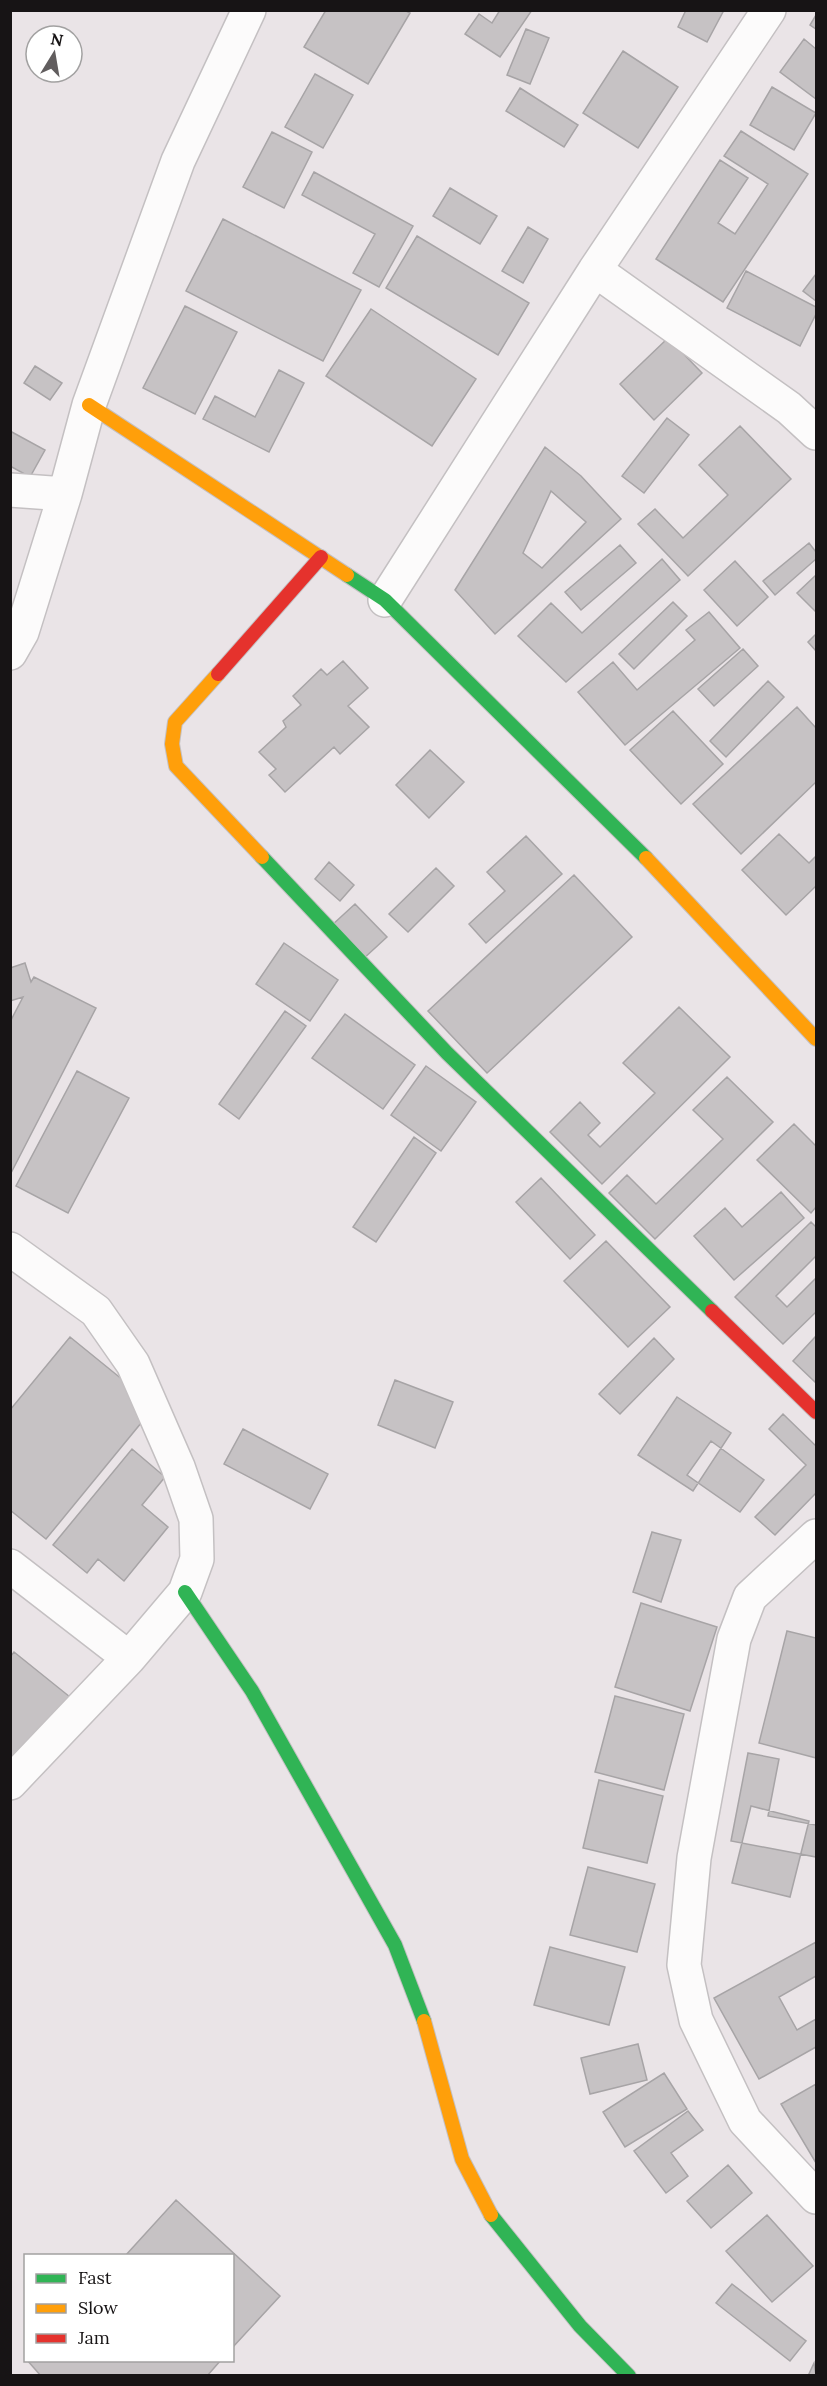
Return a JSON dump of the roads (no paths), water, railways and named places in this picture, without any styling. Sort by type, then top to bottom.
[{"type":"street","points":[[10,653],[22,632],[65,494],[89,405],[178,161],[249,10]]},
{"type":"street","points":[[385,600],[595,270],[769,10]]},
{"type":"street","points":[[595,270],[789,408],[816,433]]},
{"type":"street","points":[[89,405],[385,600],[688,900],[816,1038]]},
{"type":"street","points":[[10,490],[65,494]]},
{"type":"street","points":[[321,557],[175,722],[172,744],[176,766],[447,1053],[816,1412]]},
{"type":"street","points":[[10,1249],[96,1311],[133,1364],[178,1467],[196,1519],[197,1559],[185,1592],[129,1658],[10,1783]]},
{"type":"street","points":[[816,1536],[750,1597],[734,1639],[694,1858],[684,1965],[696,2020],[745,2121],[816,2197]]},
{"type":"street","points":[[10,1566],[129,1658]]},
{"type":"street","points":[[185,1592],[252,1691],[395,1945],[412,1985],[431,2042],[462,2159],[484,2208],[580,2326],[629,2376]]}]
